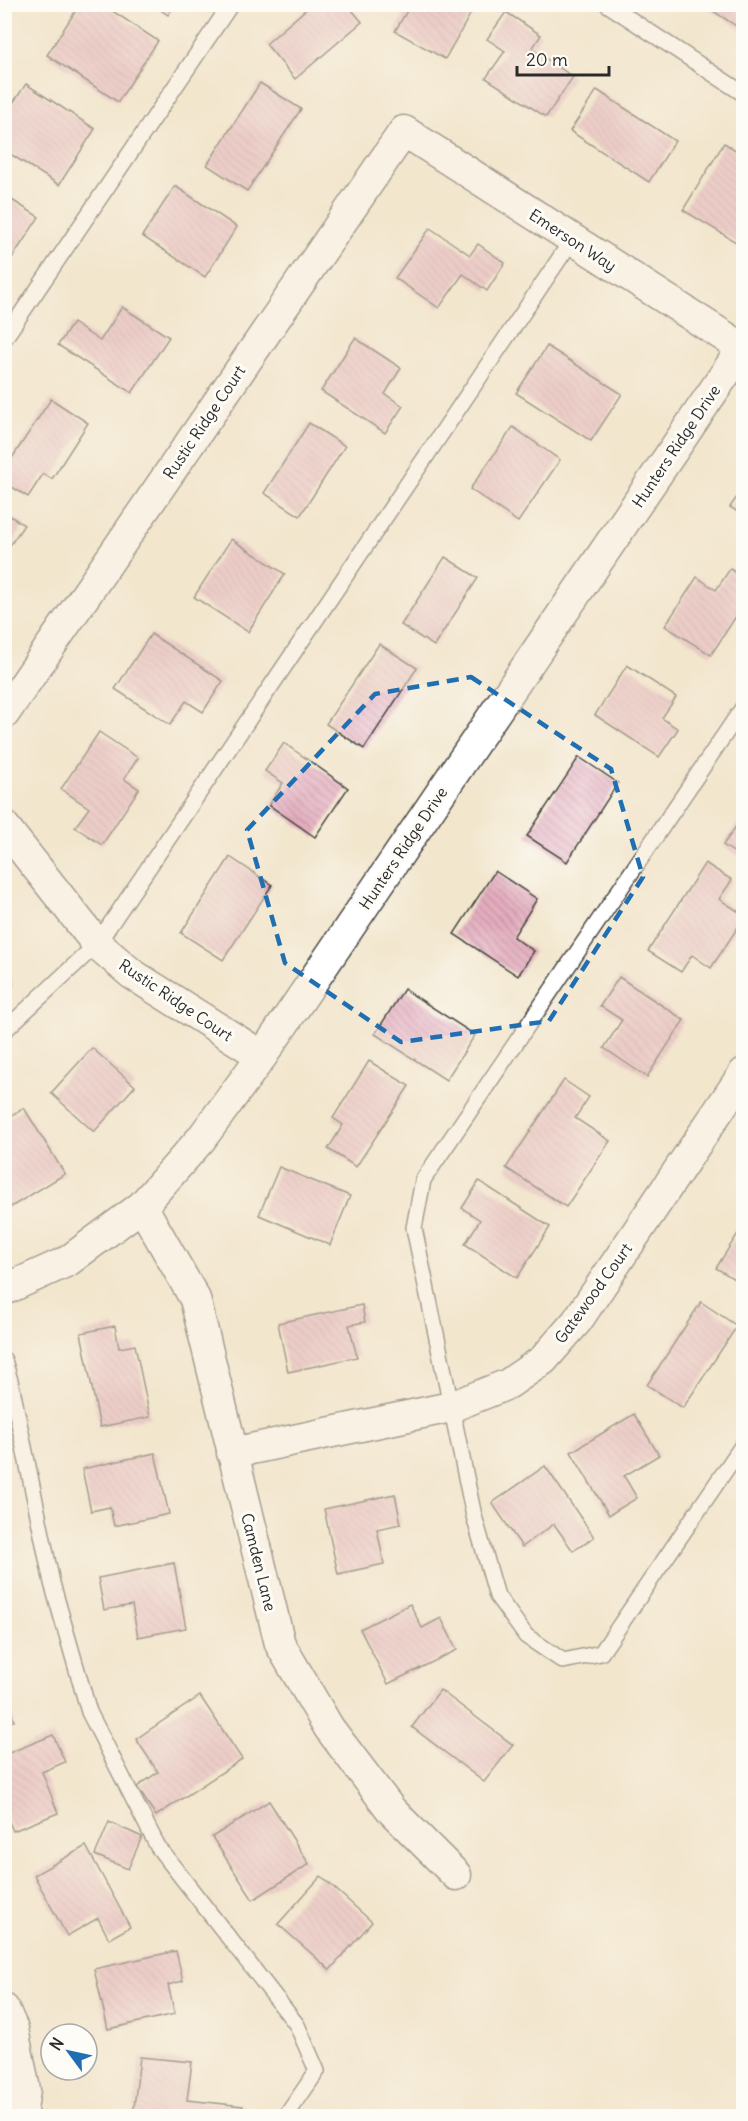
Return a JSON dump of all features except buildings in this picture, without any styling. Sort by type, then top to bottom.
[{"type":"street","name":"Emerson Way","points":[[404,131],[743,348]]},
{"type":"street","name":"Rustic Ridge Court","points":[[4,714],[404,131]]},
{"type":"street","name":"Hunters Ridge Drive","points":[[4,1290],[68,1261],[142,1206],[201,1139],[262,1056],[743,348]]},
{"type":"street","name":"Rustic Ridge Court","points":[[4,826],[98,944],[132,974],[262,1056]]},
{"type":"street","name":"Gatewood Court","points":[[232,1453],[451,1407],[508,1384],[543,1360],[577,1321],[744,1073]]},
{"type":"street","name":"Camden Lane","points":[[142,1206],[195,1299],[280,1644],[328,1728],[392,1811],[456,1875]]},
{"type":"street","points":[[4,2009],[13,2029],[25,2090],[21,2116]]},
{"type":"lane","points":[[4,339],[231,4]]},
{"type":"lane","points":[[607,4],[744,94]]},
{"type":"lane","points":[[4,1031],[98,944],[572,240]]},
{"type":"lane","points":[[744,706],[423,1180],[414,1228],[474,1516],[497,1596],[526,1636],[563,1661],[602,1653],[744,1443]]},
{"type":"lane","points":[[4,1360],[52,1583],[89,1712],[159,1847],[297,2025],[317,2071],[286,2116]]},
{"type":"highlighted area","points":[[471,677],[611,769],[643,877],[549,1021],[401,1042],[285,963],[247,830],[375,694]]}]
